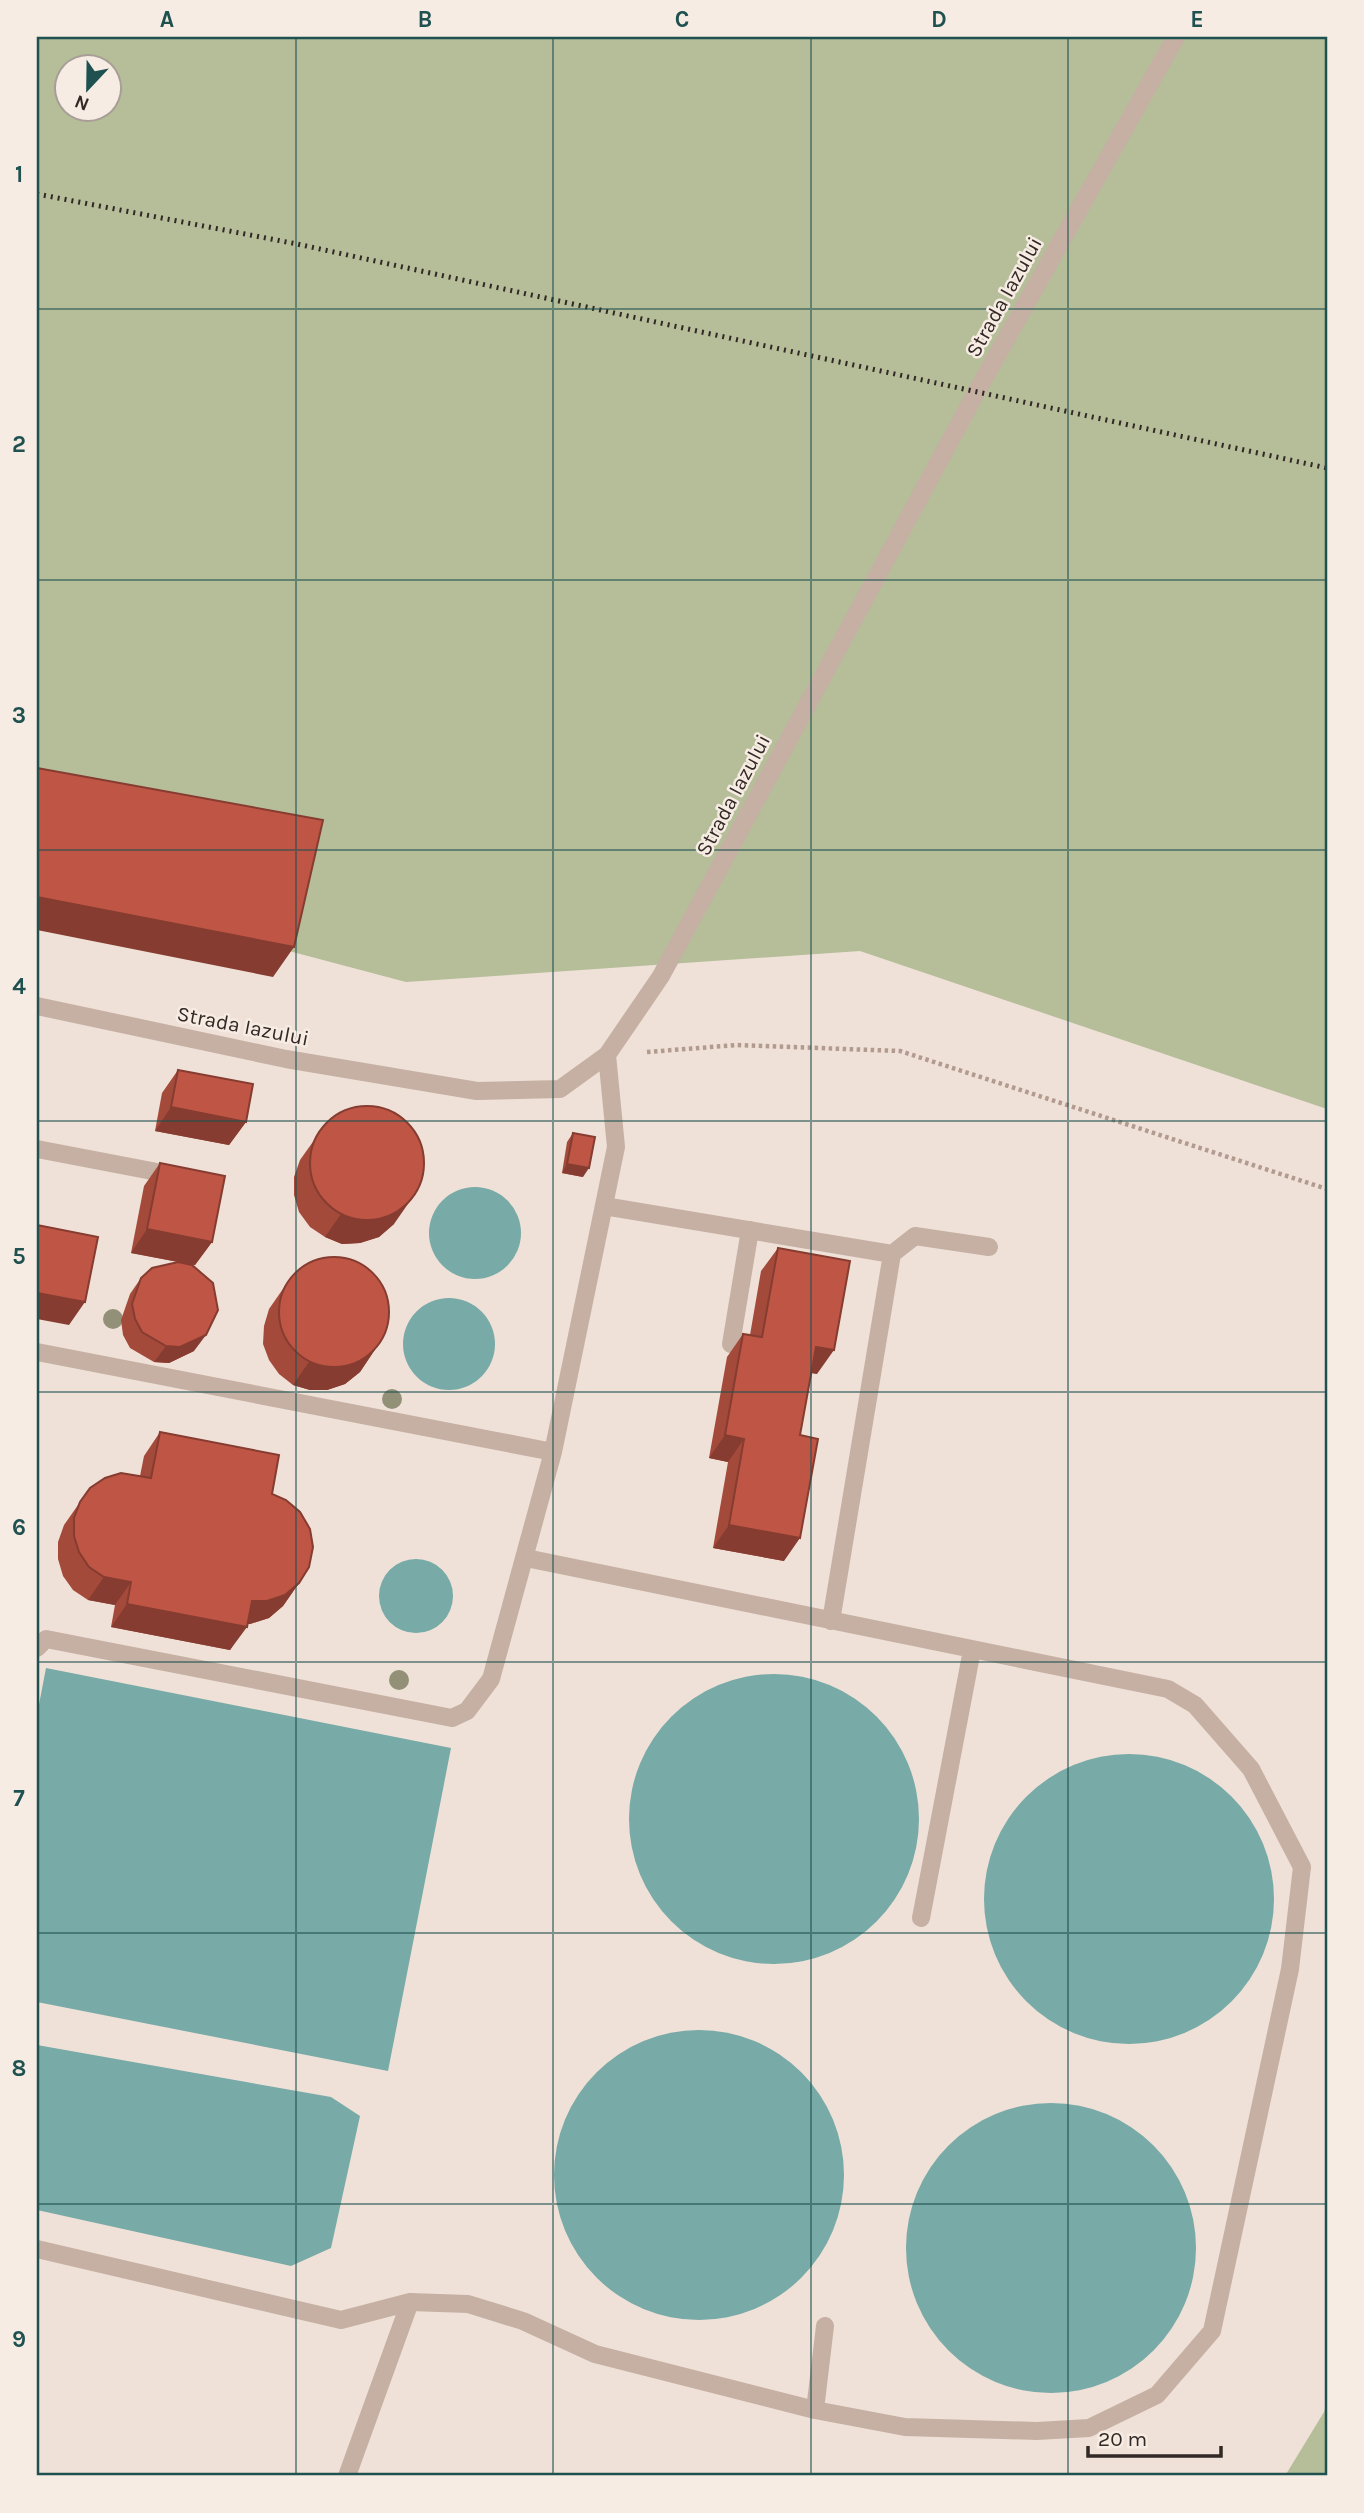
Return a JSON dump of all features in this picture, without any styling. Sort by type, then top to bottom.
[{"type":"lane","name":"Strada Iazului","points":[[37,1006],[286,1059],[477,1091],[560,1089],[607,1055],[661,976],[977,391],[1176,37]]},
{"type":"lane","points":[[37,1648],[46,1639],[452,1718],[467,1711],[491,1679],[553,1452],[616,1147],[607,1055]]},
{"type":"lane","points":[[37,1149],[202,1180]]},
{"type":"lane","points":[[604,1206],[892,1254]]},
{"type":"lane","points":[[731,1344],[750,1230]]},
{"type":"lane","points":[[831,1621],[892,1254],[915,1236],[989,1247]]},
{"type":"lane","points":[[37,1352],[553,1452]]},
{"type":"lane","points":[[37,2249],[341,2320],[410,2302],[468,2304],[523,2321],[595,2354],[815,2410],[905,2427],[1037,2431],[1089,2428],[1157,2395],[1212,2331],[1290,1969],[1303,1867],[1251,1769],[1195,1705],[1168,1689],[526,1558]]},
{"type":"lane","points":[[921,1918],[972,1650]]},
{"type":"lane","points":[[347,2476],[410,2302]]},
{"type":"lane","points":[[815,2410],[825,2326]]},
{"type":"path","points":[[607,1055],[737,1045],[900,1051],[1327,1189]]},
{"type":"green space","points":[[37,37],[1327,37],[1327,1109],[860,951],[406,982],[37,884]]},
{"type":"green space","points":[[1327,2401],[1327,2476],[1285,2476],[1324,2412]]},
{"type":"water","points":[[475,1187],[493,1190],[508,1200],[518,1215],[521,1233],[518,1251],[508,1266],[493,1276],[475,1279],[457,1276],[442,1266],[432,1251],[429,1233],[432,1215],[442,1200],[457,1190]]},
{"type":"water","points":[[449,1298],[467,1301],[482,1311],[492,1326],[495,1344],[492,1362],[482,1377],[467,1387],[449,1390],[431,1387],[416,1377],[406,1362],[403,1344],[406,1326],[416,1311],[431,1301]]},
{"type":"water","points":[[416,1559],[430,1562],[442,1570],[450,1582],[453,1596],[450,1610],[442,1622],[430,1630],[416,1633],[402,1630],[390,1622],[382,1610],[379,1596],[382,1582],[390,1570],[402,1562]]},
{"type":"water","points":[[46,1668],[451,1748],[388,2071],[37,2002],[37,1715]]},
{"type":"water","points":[[774,1674],[802,1677],[842,1691],[866,1707],[886,1727],[908,1764],[916,1791],[919,1819],[916,1847],[902,1887],[886,1911],[866,1931],[829,1953],[802,1961],[774,1964],[746,1961],[706,1947],[682,1931],[662,1911],[640,1874],[632,1847],[629,1819],[632,1791],[646,1751],[662,1727],[682,1707],[719,1685],[746,1677]]},
{"type":"water","points":[[1129,1754],[1171,1760],[1197,1771],[1221,1787],[1241,1807],[1257,1831],[1268,1857],[1274,1899],[1268,1941],[1257,1967],[1241,1991],[1221,2011],[1197,2027],[1171,2038],[1129,2044],[1087,2038],[1061,2027],[1037,2011],[1017,1991],[1001,1967],[990,1941],[984,1899],[990,1857],[1001,1831],[1017,1807],[1037,1787],[1061,1771],[1087,1760]]},
{"type":"water","points":[[699,2030],[741,2036],[767,2047],[791,2063],[811,2083],[827,2107],[838,2133],[844,2175],[838,2217],[827,2243],[811,2267],[791,2287],[767,2303],[741,2314],[699,2320],[657,2314],[631,2303],[607,2287],[587,2267],[571,2243],[560,2217],[554,2175],[560,2133],[571,2107],[587,2083],[607,2063],[631,2047],[657,2036]]},
{"type":"water","points":[[37,2045],[331,2097],[360,2116],[331,2248],[291,2266],[37,2210]]},
{"type":"water","points":[[1051,2103],[1079,2106],[1119,2120],[1143,2136],[1163,2156],[1185,2193],[1193,2220],[1196,2248],[1193,2276],[1179,2316],[1163,2340],[1143,2360],[1106,2382],[1079,2390],[1051,2393],[1023,2390],[983,2376],[959,2360],[939,2340],[917,2303],[909,2276],[906,2248],[909,2220],[923,2180],[939,2156],[959,2136],[996,2114],[1023,2106]]},
{"type":"building","points":[[37,768],[323,820],[294,947],[37,897]]},
{"type":"building","points":[[178,1070],[253,1084],[246,1122],[171,1107]]},
{"type":"building","points":[[367,1106],[389,1111],[407,1123],[419,1141],[424,1163],[419,1185],[407,1203],[389,1215],[367,1220],[345,1215],[327,1203],[315,1185],[310,1163],[315,1141],[327,1123],[345,1111]]},
{"type":"building","points":[[573,1133],[595,1137],[589,1168],[567,1164]]},
{"type":"building","points":[[160,1163],[225,1176],[212,1242],[147,1229]]},
{"type":"building","points":[[37,1225],[98,1237],[85,1302],[37,1293]]},
{"type":"building","points":[[778,1248],[850,1261],[834,1350],[816,1347],[800,1435],[818,1439],[800,1538],[729,1525],[744,1439],[725,1435],[743,1334],[762,1337]]},
{"type":"building","points":[[334,1257],[355,1262],[373,1273],[384,1291],[389,1312],[384,1333],[373,1351],[355,1362],[334,1367],[313,1362],[295,1351],[284,1333],[279,1312],[284,1291],[295,1273],[313,1262]]},
{"type":"building","points":[[178,1262],[192,1265],[213,1283],[218,1310],[206,1335],[180,1347],[166,1346],[142,1332],[135,1319],[132,1304],[141,1278],[152,1268]]},
{"type":"building","points":[[160,1432],[279,1455],[272,1494],[286,1500],[300,1512],[310,1529],[313,1547],[309,1567],[299,1583],[285,1595],[267,1601],[252,1601],[247,1627],[127,1604],[131,1582],[104,1577],[89,1567],[79,1552],[74,1536],[74,1518],[80,1502],[90,1488],[105,1478],[121,1473],[151,1478]]},
{"type":"railway","points":[[37,194],[297,244],[1327,468]]}]
